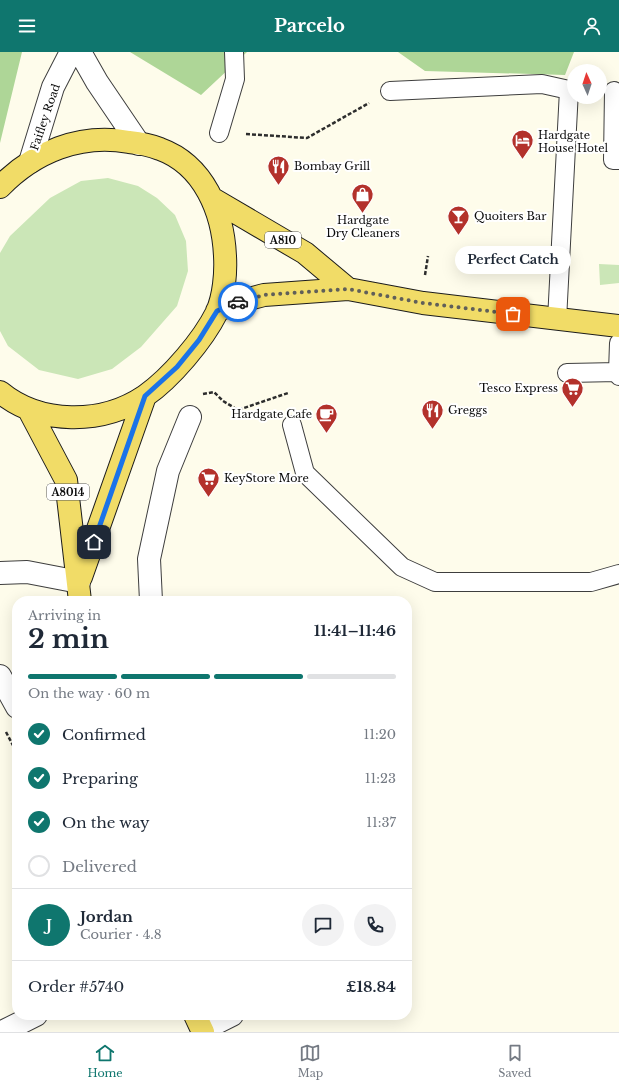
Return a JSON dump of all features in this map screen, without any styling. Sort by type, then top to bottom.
[{"type":"main road","name":"A810","points":[[0,187],[30,162],[48,152],[66,145],[104,139],[139,144],[160,149],[179,159],[195,172],[213,198],[225,243],[226,266],[223,289],[217,311],[199,340],[177,367],[145,396],[127,406],[86,417],[48,415],[29,410],[0,392]]},
{"type":"main road","name":"A810","points":[[213,198],[305,253],[348,289]]},
{"type":"main road","name":"A810","points":[[217,311],[234,303],[264,295],[348,289],[423,303],[557,320],[619,326]]},
{"type":"main road","points":[[80,592],[145,396]]},
{"type":"main road","name":"A8014","points":[[29,410],[66,480],[80,592]]},
{"type":"street","name":"Faifley Road","points":[[30,162],[54,87],[71,52]]},
{"type":"street","points":[[80,52],[96,82],[139,144]]},
{"type":"street","points":[[151,596],[149,559],[168,471],[190,417]]},
{"type":"street","points":[[0,573],[27,572],[80,592]]},
{"type":"street","points":[[0,676],[12,698]]},
{"type":"street","points":[[2,1032],[26,1020]]},
{"type":"street","points":[[200,1026],[217,1020]]},
{"type":"lane","points":[[219,133],[235,79],[234,52]]},
{"type":"lane","points":[[390,91],[542,84],[567,89]]},
{"type":"lane","points":[[611,90],[613,160],[619,160]]},
{"type":"lane","points":[[557,320],[571,104]]},
{"type":"lane","points":[[566,373],[618,374],[619,343]]},
{"type":"lane","points":[[292,425],[305,473],[402,567],[435,582],[591,582],[619,574]]},
{"type":"path","points":[[219,133],[307,138],[390,91]]},
{"type":"path","points":[[425,279],[428,256]]},
{"type":"path","points":[[190,417],[193,401],[205,392],[214,392],[223,401],[238,410],[288,392]]},
{"type":"path","points":[[4,729],[12,744]]},
{"type":"green space","points":[[0,52],[22,52],[0,143]]},
{"type":"green space","points":[[130,52],[247,52],[201,95]]},
{"type":"green space","points":[[398,52],[574,52],[569,64],[567,64],[565,75],[425,71]]},
{"type":"green space","points":[[108,178],[138,186],[157,198],[175,215],[186,241],[188,271],[177,306],[141,347],[112,369],[78,379],[39,370],[8,346],[0,331],[0,253],[10,236],[50,198],[81,181]]},
{"type":"green space","points":[[599,264],[619,265],[619,283],[600,285]]},
{"type":"way so far","points":[[238,302],[264,295],[348,289],[423,303],[513,314]]},
{"type":"place","name":"Hardgate House Hotel","points":[[523,160]]},
{"type":"place","name":"Bombay Grill","points":[[279,186]]},
{"type":"place","name":"Hardgate Dry Cleaners","points":[[363,214]]},
{"type":"place","name":"Quoiters Bar","points":[[459,236]]},
{"type":"place","name":"Perfect Catch","points":[[513,314]]},
{"type":"place","name":"Tesco Express","points":[[573,408]]},
{"type":"place","name":"Greggs","points":[[432,430]]},
{"type":"place","name":"Hardgate Cafe","points":[[327,434]]},
{"type":"place","name":"KeyStore More","points":[[208,498]]},
{"type":"route","points":[[94,542],[145,396],[177,367],[199,340],[217,311],[238,302]]}]
